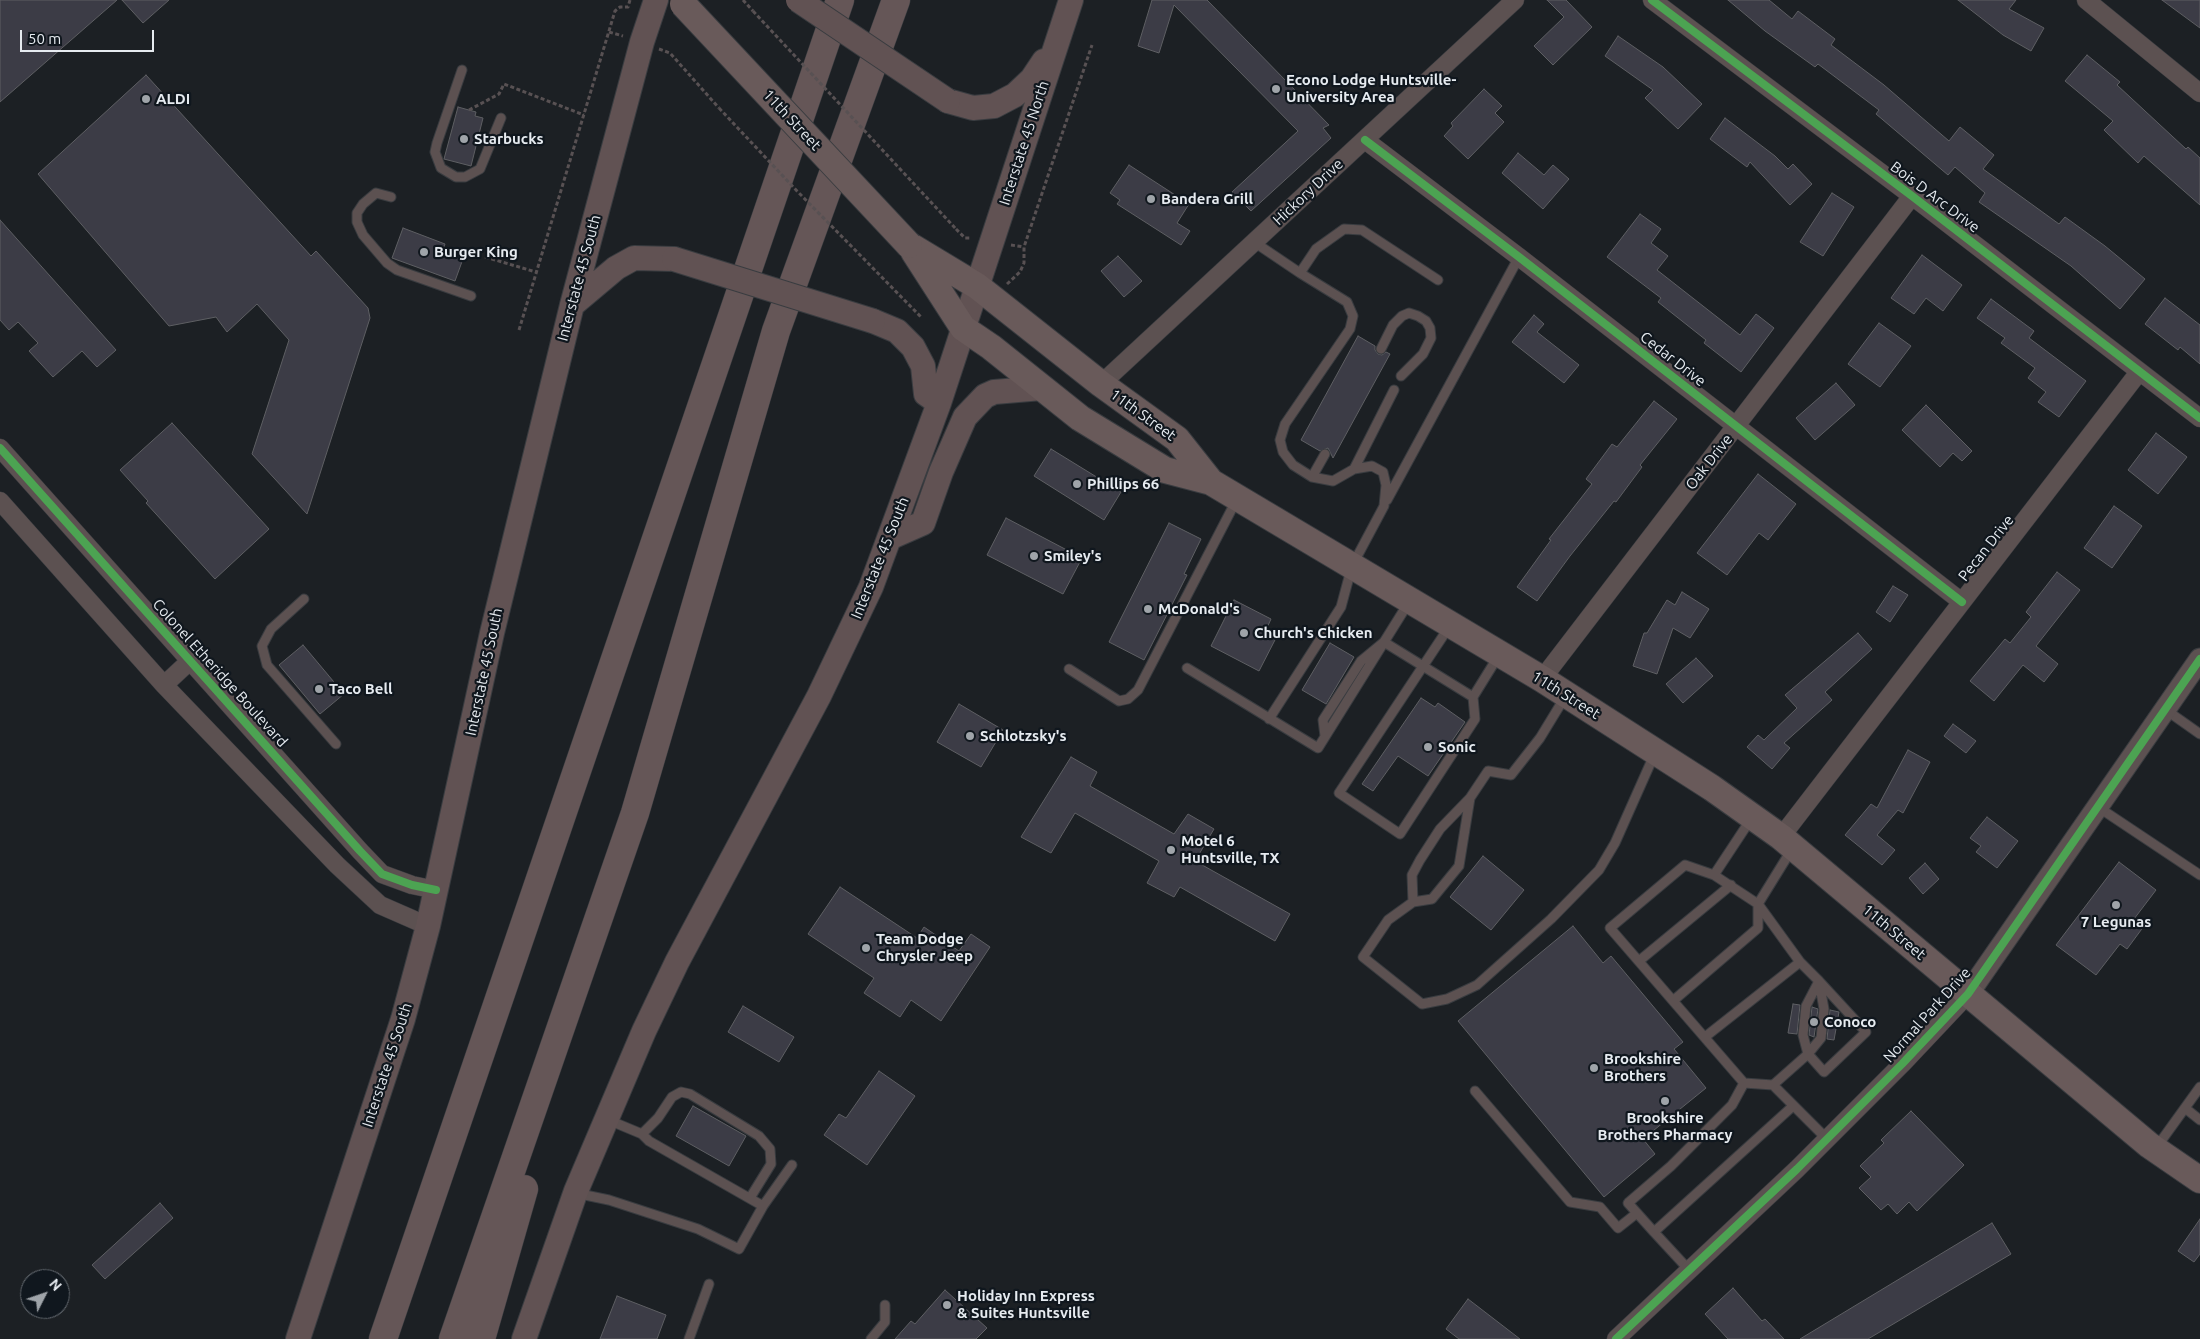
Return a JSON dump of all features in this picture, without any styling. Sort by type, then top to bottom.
[{"type":"highway","points":[[383,1339],[840,0]]},
{"type":"highway","points":[[453,1339],[635,813],[776,331],[896,0]]},
{"type":"highway","points":[[481,1339],[500,1268],[590,973],[617,867]]},
{"type":"main road","name":"Interstate 45 South","points":[[298,1339],[400,1028],[428,926],[492,633],[572,304],[642,42],[656,0]]},
{"type":"main road","points":[[798,0],[948,101],[974,108],[994,106],[1015,95],[1032,78],[1055,45]]},
{"type":"main road","name":"Interstate 45 North","points":[[977,286],[1071,0]]},
{"type":"main road","name":"11th Street","points":[[679,1],[909,245],[963,328],[1080,418],[1165,470],[1211,482],[1542,679],[1712,788],[1787,842],[2155,1149],[2200,1180]]},
{"type":"main road","name":"11th Street","points":[[909,245],[977,286],[1000,307],[1177,439],[1211,482]]},
{"type":"main road","points":[[572,304],[616,268],[634,258],[674,259],[873,320],[897,331],[913,347],[923,366],[926,394],[939,403]]},
{"type":"main road","name":"Interstate 45 South","points":[[524,1339],[576,1191],[606,1119],[677,962],[819,696],[871,587],[939,403],[977,286]]},
{"type":"main road","points":[[889,538],[922,523],[941,472],[965,418],[985,396],[994,392],[1042,388]]},
{"type":"main road","points":[[1121,443],[1131,435],[1138,436],[1211,482]]},
{"type":"street","name":"Hickory Drive","points":[[1101,384],[1515,0]]},
{"type":"street","name":"Bois D Arc Drive","points":[[1652,0],[1912,196],[2200,418]]},
{"type":"street","points":[[2086,0],[2200,93]]},
{"type":"street","name":"Cedar Drive","points":[[1365,140],[1519,257],[1962,602]]},
{"type":"street","name":"Oak Drive","points":[[1542,679],[1912,196]]},
{"type":"street","name":"Pecan Drive","points":[[1787,842],[1962,602],[2139,372]]},
{"type":"street","name":"Colonel Etheridge Boulevard","points":[[0,448],[382,874],[412,885],[436,890]]},
{"type":"street","points":[[0,501],[164,685],[337,866],[380,905],[428,926]]},
{"type":"street","name":"Normal Park Drive","points":[[1616,1339],[1690,1271],[1827,1139],[1968,994],[2200,659]]},
{"type":"street","points":[[164,685],[191,660]]},
{"type":"lane","points":[[462,70],[435,152],[441,168],[448,174],[465,177],[480,169],[485,161],[501,118]]},
{"type":"lane","points":[[391,197],[376,193],[360,208],[357,213],[356,222],[363,235],[387,263],[397,270],[471,296]]},
{"type":"lane","points":[[1300,273],[1316,249],[1344,229],[1362,230],[1438,280]]},
{"type":"lane","points":[[1254,242],[1348,302],[1352,316],[1350,329],[1285,424],[1280,440],[1283,452],[1293,465],[1312,477],[1333,481],[1354,469],[1372,466],[1382,472],[1386,485],[1384,506]]},
{"type":"lane","points":[[1270,719],[1342,607],[1352,566],[1519,257]]},
{"type":"lane","points":[[1381,349],[1393,325],[1402,316],[1409,314],[1418,316],[1426,321],[1430,328],[1431,338],[1417,361],[1401,376]]},
{"type":"lane","points":[[1354,469],[1394,390]]},
{"type":"lane","points":[[1312,477],[1325,454]]},
{"type":"lane","points":[[1069,669],[1119,701],[1128,699],[1138,690],[1238,498]]},
{"type":"lane","points":[[304,599],[271,629],[262,646],[267,665],[336,744]]},
{"type":"lane","points":[[1187,668],[1318,748],[1410,600]]},
{"type":"lane","points":[[1451,624],[1339,793],[1400,834],[1475,720],[1473,697],[1500,654]]},
{"type":"lane","points":[[1384,642],[1473,697]]},
{"type":"lane","points":[[1413,902],[1412,876],[1440,829],[1470,798],[1488,771],[1511,775],[1540,738],[1566,694]]},
{"type":"lane","points":[[2166,710],[2200,734]]},
{"type":"lane","points":[[1470,798],[1459,866],[1432,899],[1413,902],[1388,920],[1362,957],[1422,1004],[1447,999],[1477,984],[1552,919],[1599,870],[1615,843],[1656,751]]},
{"type":"lane","points":[[2098,807],[2200,875]]},
{"type":"lane","points":[[1714,875],[1753,817]]},
{"type":"lane","points":[[1674,1000],[1758,928],[1758,904],[1787,842]]},
{"type":"lane","points":[[1819,981],[1806,1006],[1803,1035],[1808,1054],[1824,1072],[1866,1032],[1819,981],[1800,962],[1758,904],[1731,885],[1714,875],[1685,865],[1610,928],[1706,1037],[1744,1084],[1773,1085],[1808,1054],[1821,1038],[1824,1009],[1819,981]]},
{"type":"lane","points":[[1639,961],[1731,885]]},
{"type":"lane","points":[[1706,1037],[1800,962]]},
{"type":"lane","points":[[1690,1271],[1628,1203],[1671,1166],[1732,1105],[1744,1084]]},
{"type":"lane","points":[[1773,1085],[1827,1139]]},
{"type":"lane","points":[[2155,1149],[2200,1087]]},
{"type":"lane","points":[[1475,1091],[1570,1202],[1600,1207],[1618,1228],[1637,1212]]},
{"type":"lane","points":[[642,1134],[658,1118],[672,1097],[681,1092],[690,1094],[759,1136],[770,1149],[771,1164],[750,1198]]},
{"type":"lane","points":[[1654,1232],[1793,1106]]},
{"type":"lane","points":[[2185,1108],[2200,1120]]},
{"type":"lane","points":[[606,1119],[642,1134],[649,1142],[764,1206]]},
{"type":"lane","points":[[576,1191],[698,1229],[739,1250],[764,1206],[792,1165]]},
{"type":"lane","points":[[689,1339],[709,1284]]},
{"type":"lane","points":[[871,1339],[885,1322],[885,1305]]},
{"type":"path","points":[[519,330],[615,11],[620,7],[628,7],[630,0]]},
{"type":"path","points":[[743,0],[956,229]]},
{"type":"path","points":[[609,32],[670,53],[797,191],[921,317]]},
{"type":"path","points":[[1000,307],[1006,285],[1020,272],[1024,263],[1024,247],[1092,44]]},
{"type":"path","points":[[468,110],[499,94],[504,84],[584,114]]},
{"type":"path","points":[[485,257],[536,272]]},
{"type":"building","points":[[0,0],[117,0],[0,102]]},
{"type":"building","points":[[122,0],[169,0],[143,23]]},
{"type":"building","name":"Econo Lodge Huntsville- University Area","points":[[1152,0],[1207,0],[1329,125],[1323,128],[1331,138],[1251,211],[1232,192],[1298,131],[1174,5],[1159,53],[1138,46]]},
{"type":"building","points":[[1547,0],[1566,0],[1592,27],[1553,65],[1534,46],[1564,17]]},
{"type":"building","points":[[1728,0],[1769,0],[1792,19],[1798,11],[1835,39],[1831,45],[1884,85],[1949,141],[1960,127],[1994,155],[1983,169],[2059,224],[2065,217],[2105,246],[2145,279],[2120,309],[2071,266],[1979,202],[1985,193],[1955,167],[1948,175],[1876,114],[1879,110],[1818,64],[1815,67],[1765,31]]},
{"type":"building","points":[[1958,0],[2016,0],[2009,9],[2044,28],[2031,51],[2003,35]]},
{"type":"building","points":[[2162,0],[2200,0],[2200,28]]},
{"type":"building","points":[[1618,36],[1663,67],[1702,104],[1678,129],[1645,98],[1653,90],[1605,56]]},
{"type":"building","points":[[2087,55],[2120,82],[2117,85],[2186,149],[2188,147],[2200,158],[2200,205],[2144,156],[2138,163],[2104,130],[2113,121],[2065,81]]},
{"type":"building","points":[[146,75],[311,256],[316,251],[368,308],[370,318],[307,514],[252,454],[289,340],[257,304],[227,332],[216,317],[169,326],[38,174]]},
{"type":"building","points":[[1484,89],[1502,106],[1495,113],[1504,122],[1468,159],[1444,136],[1453,126],[1451,123]]},
{"type":"building","name":"Starbucks","points":[[458,107],[476,112],[475,116],[483,118],[471,166],[444,159]]},
{"type":"building","points":[[1725,118],[1775,156],[1788,169],[1793,164],[1812,184],[1790,205],[1750,162],[1747,167],[1710,139]]},
{"type":"building","points":[[1518,153],[1544,175],[1553,165],[1569,179],[1543,209],[1502,173]]},
{"type":"building","points":[[1129,165],[1189,204],[1177,223],[1190,231],[1181,245],[1117,204],[1120,200],[1110,193]]},
{"type":"building","points":[[1832,193],[1854,207],[1823,256],[1800,242]]},
{"type":"building","points":[[1640,214],[1661,229],[1651,243],[1668,256],[1657,270],[1740,335],[1756,314],[1774,328],[1741,372],[1704,343],[1706,340],[1658,302],[1661,298],[1607,257]]},
{"type":"building","points":[[0,220],[116,350],[97,367],[82,351],[53,377],[29,351],[38,343],[18,322],[9,330],[0,320]]},
{"type":"building","name":"Burger King","points":[[403,228],[445,244],[443,249],[464,256],[455,281],[392,258]]},
{"type":"building","points":[[1922,255],[1962,285],[1943,311],[1926,298],[1914,314],[1891,298]]},
{"type":"building","points":[[1118,256],[1142,281],[1124,297],[1101,271]]},
{"type":"building","points":[[2165,298],[2200,325],[2200,364],[2180,347],[2178,350],[2145,324]]},
{"type":"building","points":[[1991,299],[2034,331],[2029,338],[2086,381],[2059,417],[2038,402],[2046,392],[2028,378],[2035,368],[2001,343],[2005,338],[1977,318]]},
{"type":"building","points":[[1534,315],[1544,324],[1537,332],[1579,365],[1564,383],[1512,342]]},
{"type":"building","points":[[1879,323],[1911,346],[1880,387],[1848,364]]},
{"type":"building","points":[[1358,336],[1375,346],[1378,354],[1382,355],[1386,352],[1390,354],[1333,458],[1328,448],[1320,451],[1301,440]]},
{"type":"building","points":[[1836,383],[1855,405],[1815,440],[1796,418]]},
{"type":"building","points":[[1654,401],[1677,419],[1640,465],[1642,467],[1616,502],[1614,501],[1570,556],[1537,601],[1517,587],[1551,540],[1549,539],[1592,484],[1586,479],[1612,444],[1617,447]]},
{"type":"building","points":[[1926,405],[1972,451],[1962,461],[1953,453],[1940,467],[1902,430]]},
{"type":"building","points":[[172,423],[269,529],[215,579],[146,503],[148,501],[120,470]]},
{"type":"building","points":[[2156,433],[2187,457],[2158,494],[2128,470]]},
{"type":"building","name":"Phillips 66","points":[[1051,449],[1121,492],[1104,520],[1034,476]]},
{"type":"building","points":[[1758,474],[1796,504],[1768,540],[1759,533],[1727,575],[1697,553]]},
{"type":"building","points":[[2114,506],[2142,526],[2112,568],[2084,548]]},
{"type":"building","name":"Smiley's","points":[[1006,518],[1082,558],[1063,594],[987,555]]},
{"type":"building","name":"McDonald's","points":[[1169,523],[1201,539],[1184,574],[1187,575],[1144,660],[1109,642]]},
{"type":"building","points":[[2057,572],[2080,590],[2036,646],[2058,664],[2044,682],[2023,665],[1994,701],[1970,681],[2005,639],[2010,643],[2031,617],[2026,612]]},
{"type":"building","points":[[1893,586],[1908,595],[1890,622],[1876,612]]},
{"type":"building","points":[[1682,592],[1709,609],[1690,638],[1673,628],[1657,674],[1633,666],[1644,633],[1647,633],[1667,600],[1675,605]]},
{"type":"building","name":"Church's Chicken","points":[[1234,600],[1271,619],[1266,630],[1277,636],[1259,671],[1211,646]]},
{"type":"building","points":[[1858,633],[1872,649],[1825,692],[1832,700],[1784,743],[1790,748],[1772,769],[1747,747],[1758,735],[1764,740],[1797,708],[1785,695]]},
{"type":"building","points":[[1330,643],[1354,657],[1326,704],[1302,690]]},
{"type":"building","points":[[303,645],[344,694],[320,714],[279,665]]},
{"type":"building","points":[[1696,658],[1713,676],[1683,703],[1666,684]]},
{"type":"building","points":[[1421,698],[1435,707],[1438,703],[1465,722],[1428,776],[1398,756],[1373,791],[1362,784]]},
{"type":"building","name":"Schlotzsky's","points":[[959,704],[1003,730],[981,767],[937,742]]},
{"type":"building","points":[[1953,724],[1976,741],[1966,753],[1944,736]]},
{"type":"building","points":[[1908,750],[1930,762],[1903,813],[1898,810],[1877,835],[1895,850],[1882,865],[1845,835],[1871,804],[1877,808]]},
{"type":"building","name":"Motel 6 Huntsville, TX","points":[[1071,757],[1097,772],[1090,786],[1174,834],[1188,814],[1214,829],[1195,861],[1290,914],[1275,941],[1180,887],[1174,897],[1147,883],[1159,861],[1075,813],[1051,853],[1021,837]]},
{"type":"building","points":[[1987,817],[2018,841],[1997,868],[1976,852],[1981,846],[1970,838]]},
{"type":"building","points":[[1483,856],[1524,890],[1491,930],[1450,897]]},
{"type":"building","name":"7 Legunas","points":[[2119,862],[2156,890],[2134,919],[2144,926],[2127,949],[2120,944],[2096,975],[2056,945]]},
{"type":"building","points":[[1925,863],[1939,879],[1923,894],[1909,878]]},
{"type":"building","points":[[840,887],[917,938],[924,927],[959,951],[971,934],[990,947],[941,1021],[911,1000],[900,1017],[864,993],[874,978],[808,934]]},
{"type":"building","name":"Brookshire Brothers","points":[[1573,926],[1603,963],[1611,956],[1683,1042],[1674,1049],[1706,1088],[1643,1139],[1655,1154],[1604,1197],[1458,1021]]},
{"type":"building","points":[[1793,1004],[1800,1005],[1797,1034],[1788,1033]]},
{"type":"building","points":[[743,1006],[794,1037],[779,1062],[728,1032]]},
{"type":"building","points":[[1812,1007],[1818,1009],[1814,1037],[1809,1035]]},
{"type":"building","points":[[1830,1010],[1839,1012],[1834,1040],[1827,1039]]},
{"type":"building","points":[[879,1071],[915,1096],[867,1165],[824,1135],[839,1114],[846,1118]]},
{"type":"building","points":[[693,1106],[746,1136],[729,1166],[676,1136]]},
{"type":"building","points":[[1911,1111],[1964,1165],[1917,1211],[1909,1202],[1897,1214],[1888,1204],[1881,1210],[1859,1188],[1871,1177],[1860,1166],[1884,1143],[1881,1140]]},
{"type":"building","points":[[160,1203],[173,1218],[105,1279],[92,1265]]},
{"type":"building","points":[[2200,1219],[2200,1254],[2194,1262],[2178,1251]]},
{"type":"building","points":[[1992,1223],[2011,1254],[1868,1339],[1800,1339]]},
{"type":"building","points":[[1733,1288],[1762,1321],[1765,1319],[1784,1339],[1728,1339],[1705,1314]]},
{"type":"building","name":"Holiday Inn Express & Suites Huntsville","points":[[945,1290],[987,1328],[976,1339],[895,1339],[911,1321],[915,1324]]},
{"type":"building","points":[[617,1296],[666,1315],[657,1339],[600,1339]]},
{"type":"building","points":[[1468,1299],[1520,1339],[1459,1339],[1446,1329]]},
{"type":"cycle path","points":[[1652,0],[1912,196],[2200,418]]},
{"type":"cycle path","points":[[1365,140],[1519,257],[1962,602]]},
{"type":"cycle path","points":[[0,448],[382,874],[412,885],[436,890]]},
{"type":"cycle path","points":[[1616,1339],[1797,1169],[1902,1064],[1968,994],[2200,659]]},
{"type":"place","name":"Econo Lodge Huntsville- University Area","points":[[1276,89]]},
{"type":"place","name":"ALDI","points":[[146,99]]},
{"type":"place","name":"Starbucks","points":[[464,139]]},
{"type":"place","name":"Bandera Grill","points":[[1151,199]]},
{"type":"place","name":"Burger King","points":[[424,252]]},
{"type":"place","name":"Phillips 66","points":[[1077,484]]},
{"type":"place","name":"Smiley's","points":[[1034,556]]},
{"type":"place","name":"McDonald's","points":[[1148,609]]},
{"type":"place","name":"Church's Chicken","points":[[1244,633]]},
{"type":"place","name":"Taco Bell","points":[[319,689]]},
{"type":"place","name":"Schlotzsky's","points":[[970,736]]},
{"type":"place","name":"Sonic","points":[[1428,747]]},
{"type":"place","name":"Motel 6 Huntsville, TX","points":[[1171,850]]},
{"type":"place","name":"7 Legunas","points":[[2116,905]]},
{"type":"place","name":"Team Dodge Chrysler Jeep","points":[[866,948]]},
{"type":"place","name":"Conoco","points":[[1814,1022]]},
{"type":"place","name":"Brookshire Brothers","points":[[1594,1068]]},
{"type":"place","name":"Brookshire Brothers Pharmacy","points":[[1665,1101]]},
{"type":"place","name":"Holiday Inn Express & Suites Huntsville","points":[[947,1305]]}]
